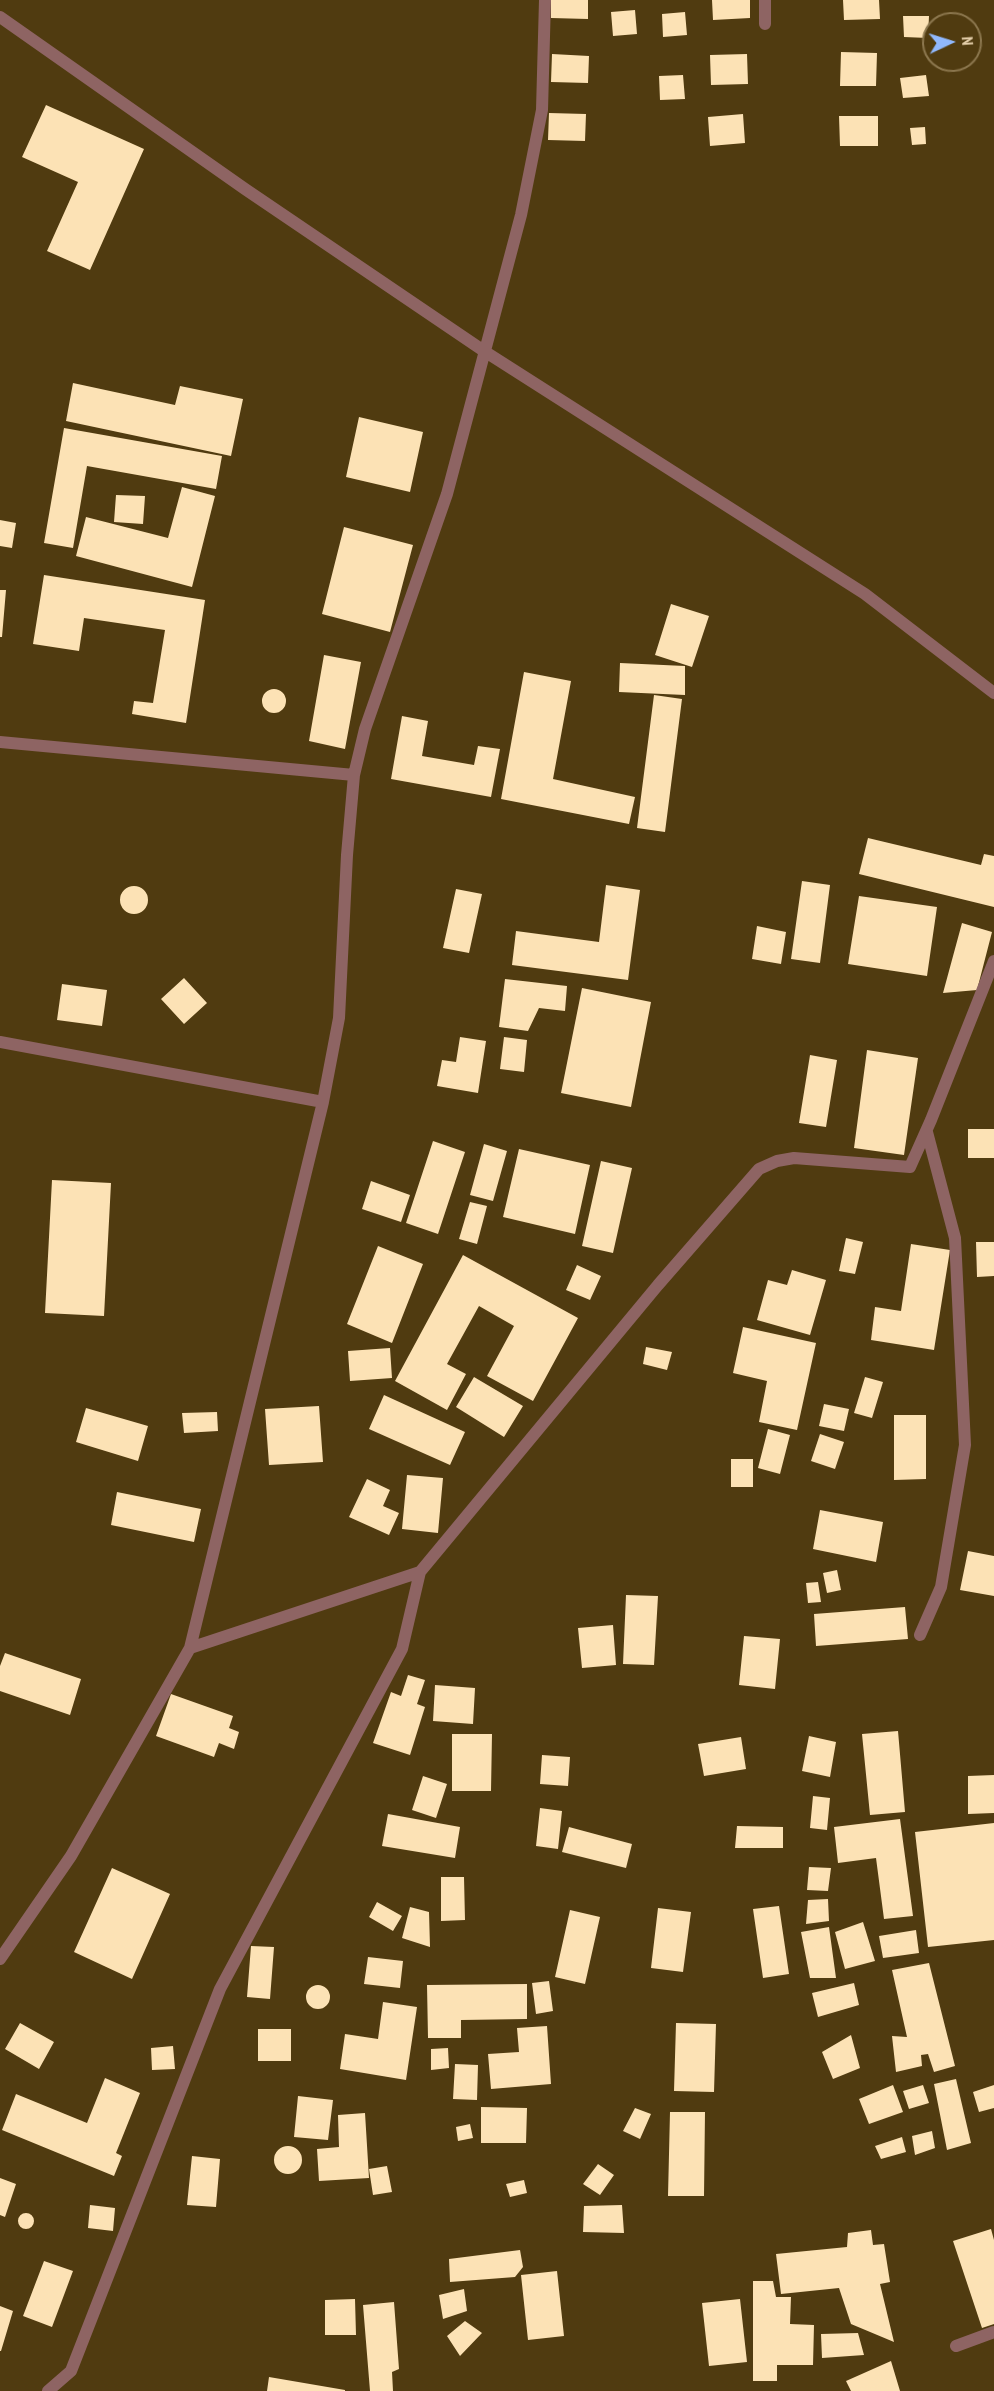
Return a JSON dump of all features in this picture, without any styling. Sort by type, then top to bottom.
[{"type":"street","points":[[0,1959],[71,1856],[190,1648],[323,1102],[339,1018],[347,855],[354,776],[365,729],[447,494],[521,214],[542,110],[545,0]]},
{"type":"street","points":[[765,0],[765,24]]},
{"type":"street","points":[[0,17],[245,189],[484,351],[865,594],[994,693]]},
{"type":"street","points":[[0,742],[354,776]]},
{"type":"street","points":[[48,2391],[72,2371],[220,1989],[402,1649],[420,1572],[658,1284],[759,1169],[777,1161],[794,1158],[910,1167],[927,1132],[994,961]]},
{"type":"street","points":[[0,1042],[323,1102]]},
{"type":"street","points":[[920,1635],[941,1587],[965,1445],[955,1238],[927,1132]]},
{"type":"street","points":[[190,1648],[420,1572]]},
{"type":"street","points":[[956,2346],[994,2332]]},
{"type":"building","points":[[551,0],[588,0],[588,19],[551,18]]},
{"type":"building","points":[[712,0],[750,0],[750,18],[713,20]]},
{"type":"building","points":[[843,0],[879,0],[880,19],[844,20]]},
{"type":"building","points":[[635,10],[637,34],[613,36],[611,12]]},
{"type":"building","points":[[685,12],[687,35],[663,37],[662,14]]},
{"type":"building","points":[[903,16],[922,16],[922,38],[904,37]]},
{"type":"building","points":[[841,52],[877,53],[876,86],[840,86]]},
{"type":"building","points":[[552,54],[589,56],[588,83],[551,82]]},
{"type":"building","points":[[747,54],[748,84],[711,85],[710,55]]},
{"type":"building","points":[[683,75],[685,99],[660,100],[659,76]]},
{"type":"building","points":[[926,75],[929,96],[903,98],[900,78]]},
{"type":"building","points":[[46,105],[144,149],[90,270],[47,251],[78,182],[22,157]]},
{"type":"building","points":[[549,113],[586,114],[585,141],[548,140]]},
{"type":"building","points":[[743,114],[745,143],[710,146],[708,117]]},
{"type":"building","points":[[839,116],[878,116],[878,146],[840,146]]},
{"type":"building","points":[[925,127],[926,144],[912,145],[910,128]]},
{"type":"building","points":[[73,383],[175,405],[180,386],[243,399],[231,456],[66,421]]},
{"type":"building","points":[[359,417],[423,432],[410,492],[346,477]]},
{"type":"building","points":[[64,428],[222,456],[216,489],[87,466],[73,548],[44,543]]},
{"type":"building","points":[[182,487],[215,496],[192,587],[76,556],[86,517],[168,538]]},
{"type":"building","points":[[116,495],[145,496],[143,524],[114,522]]},
{"type":"building","points":[[0,520],[16,523],[12,548],[0,546]]},
{"type":"building","points":[[344,527],[413,545],[390,632],[322,614]]},
{"type":"building","points":[[44,575],[205,600],[186,723],[132,714],[134,701],[153,703],[165,630],[84,618],[79,651],[33,644]]},
{"type":"building","points":[[0,590],[6,590],[2,637],[0,637]]},
{"type":"building","points":[[671,604],[709,616],[692,667],[655,655]]},
{"type":"building","points":[[324,655],[361,662],[345,749],[309,741]]},
{"type":"building","points":[[620,663],[685,666],[685,695],[619,692]]},
{"type":"building","points":[[524,672],[571,681],[553,779],[635,797],[629,824],[501,799]]},
{"type":"building","points":[[274,689],[283,692],[286,701],[283,710],[274,713],[265,710],[262,701],[265,692]]},
{"type":"building","points":[[654,695],[682,699],[665,832],[637,828]]},
{"type":"building","points":[[402,716],[428,721],[422,756],[474,765],[478,746],[500,749],[491,797],[391,779]]},
{"type":"building","points":[[868,838],[981,865],[984,854],[994,856],[994,907],[859,874]]},
{"type":"building","points":[[802,881],[830,885],[820,963],[791,959]]},
{"type":"building","points":[[606,885],[640,890],[628,980],[512,965],[516,931],[599,942]]},
{"type":"building","points":[[134,886],[144,890],[148,900],[144,910],[134,914],[124,910],[120,900],[124,890]]},
{"type":"building","points":[[456,889],[482,894],[469,953],[443,948]]},
{"type":"building","points":[[859,896],[937,907],[927,976],[848,964]]},
{"type":"building","points":[[962,923],[992,932],[977,990],[943,993]]},
{"type":"building","points":[[757,926],[786,932],[781,964],[752,959]]},
{"type":"building","points":[[184,978],[207,1003],[184,1024],[161,999]]},
{"type":"building","points":[[505,979],[567,986],[565,1011],[539,1008],[528,1031],[499,1027]]},
{"type":"building","points":[[62,984],[107,990],[102,1026],[57,1020]]},
{"type":"building","points":[[582,988],[651,1002],[631,1107],[561,1093]]},
{"type":"building","points":[[460,1037],[486,1041],[478,1093],[437,1086],[442,1060],[456,1062]]},
{"type":"building","points":[[504,1037],[527,1040],[524,1072],[500,1069]]},
{"type":"building","points":[[867,1050],[918,1058],[904,1155],[854,1148]]},
{"type":"building","points":[[810,1055],[837,1060],[826,1127],[799,1123]]},
{"type":"building","points":[[968,1129],[994,1129],[994,1158],[968,1158]]},
{"type":"building","points":[[433,1141],[465,1152],[438,1234],[406,1223]]},
{"type":"building","points":[[484,1144],[507,1151],[493,1201],[470,1195]]},
{"type":"building","points":[[519,1149],[590,1165],[575,1234],[503,1217]]},
{"type":"building","points":[[601,1161],[632,1168],[613,1253],[582,1246]]},
{"type":"building","points":[[52,1180],[111,1183],[104,1316],[45,1313]]},
{"type":"building","points":[[371,1181],[410,1195],[401,1222],[362,1209]]},
{"type":"building","points":[[470,1202],[487,1206],[477,1244],[459,1239]]},
{"type":"building","points":[[846,1238],[863,1242],[855,1274],[839,1271]]},
{"type":"building","points":[[976,1242],[994,1242],[994,1276],[977,1277]]},
{"type":"building","points":[[911,1244],[950,1250],[934,1350],[871,1340],[875,1307],[901,1311]]},
{"type":"building","points":[[378,1246],[423,1264],[392,1343],[347,1324]]},
{"type":"building","points":[[463,1255],[578,1318],[533,1401],[487,1376],[514,1326],[479,1306],[447,1364],[466,1374],[447,1410],[395,1381]]},
{"type":"building","points":[[577,1265],[601,1276],[590,1300],[566,1290]]},
{"type":"building","points":[[792,1270],[826,1280],[810,1335],[757,1320],[768,1280],[787,1285]]},
{"type":"building","points":[[743,1327],[816,1343],[797,1430],[759,1422],[767,1381],[733,1373]]},
{"type":"building","points":[[646,1347],[672,1352],[667,1370],[643,1364]]},
{"type":"building","points":[[390,1348],[392,1378],[350,1381],[348,1351]]},
{"type":"building","points":[[474,1377],[523,1406],[504,1437],[456,1407]]},
{"type":"building","points":[[865,1377],[883,1382],[872,1418],[854,1413]]},
{"type":"building","points":[[384,1395],[465,1432],[450,1465],[369,1429]]},
{"type":"building","points":[[824,1404],[849,1409],[844,1431],[819,1426]]},
{"type":"building","points":[[319,1406],[323,1462],[269,1465],[265,1409]]},
{"type":"building","points":[[86,1408],[148,1426],[138,1461],[76,1442]]},
{"type":"building","points":[[217,1412],[218,1431],[184,1433],[182,1413]]},
{"type":"building","points":[[894,1415],[926,1415],[926,1479],[894,1480]]},
{"type":"building","points":[[768,1429],[790,1435],[780,1474],[758,1468]]},
{"type":"building","points":[[820,1434],[844,1442],[835,1469],[811,1461]]},
{"type":"building","points":[[731,1459],[753,1459],[753,1487],[731,1487]]},
{"type":"building","points":[[407,1475],[443,1478],[438,1533],[402,1529]]},
{"type":"building","points":[[367,1479],[390,1490],[383,1506],[399,1513],[389,1535],[349,1517]]},
{"type":"building","points":[[117,1492],[201,1509],[194,1542],[111,1525]]},
{"type":"building","points":[[820,1510],[883,1522],[876,1562],[813,1549]]},
{"type":"building","points":[[968,1551],[994,1556],[994,1596],[960,1590]]},
{"type":"building","points":[[837,1570],[841,1590],[827,1593],[823,1573]]},
{"type":"building","points":[[818,1582],[821,1602],[808,1603],[806,1583]]},
{"type":"building","points":[[626,1595],[658,1596],[654,1665],[623,1664]]},
{"type":"building","points":[[905,1607],[908,1639],[816,1646],[814,1614]]},
{"type":"building","points":[[613,1625],[616,1665],[582,1668],[578,1628]]},
{"type":"building","points":[[744,1636],[780,1639],[775,1689],[739,1685]]},
{"type":"building","points":[[5,1653],[81,1679],[70,1715],[0,1691],[0,1666]]},
{"type":"building","points":[[408,1675],[425,1680],[417,1704],[425,1707],[410,1755],[373,1743],[391,1692],[401,1696]]},
{"type":"building","points":[[435,1685],[475,1688],[473,1724],[433,1721]]},
{"type":"building","points":[[171,1694],[233,1716],[229,1728],[239,1732],[234,1749],[219,1743],[214,1757],[156,1736]]},
{"type":"building","points":[[898,1731],[905,1812],[870,1815],[862,1734]]},
{"type":"building","points":[[452,1734],[492,1734],[491,1791],[452,1791]]},
{"type":"building","points":[[809,1736],[836,1742],[830,1777],[802,1771]]},
{"type":"building","points":[[741,1737],[746,1769],[704,1776],[698,1744]]},
{"type":"building","points":[[542,1755],[570,1757],[568,1786],[540,1784]]},
{"type":"building","points":[[994,1775],[994,1813],[968,1814],[968,1776]]},
{"type":"building","points":[[423,1776],[447,1784],[436,1818],[412,1810]]},
{"type":"building","points":[[813,1796],[830,1798],[827,1830],[810,1828]]},
{"type":"building","points":[[540,1808],[562,1811],[558,1849],[536,1846]]},
{"type":"building","points":[[388,1814],[460,1827],[455,1858],[382,1846]]},
{"type":"building","points":[[900,1819],[913,1916],[884,1919],[876,1858],[838,1863],[834,1827]]},
{"type":"building","points":[[994,1823],[994,1940],[928,1947],[915,1832]]},
{"type":"building","points":[[737,1826],[783,1827],[783,1848],[735,1848]]},
{"type":"building","points":[[569,1827],[632,1844],[626,1868],[562,1852]]},
{"type":"building","points":[[809,1867],[831,1868],[828,1891],[807,1890]]},
{"type":"building","points":[[112,1868],[170,1894],[132,1979],[74,1952]]},
{"type":"building","points":[[441,1877],[464,1877],[465,1920],[441,1921]]},
{"type":"building","points":[[828,1899],[829,1921],[806,1924],[808,1900]]},
{"type":"building","points":[[377,1902],[402,1916],[393,1931],[369,1917]]},
{"type":"building","points":[[779,1906],[789,1974],[763,1978],[753,1909]]},
{"type":"building","points":[[410,1907],[429,1912],[430,1947],[402,1938]]},
{"type":"building","points":[[658,1908],[691,1912],[683,1972],[651,1968]]},
{"type":"building","points":[[570,1910],[600,1917],[585,1984],[555,1977]]},
{"type":"building","points":[[863,1922],[875,1961],[845,1969],[835,1932]]},
{"type":"building","points":[[829,1927],[836,1978],[810,1978],[801,1932]]},
{"type":"building","points":[[916,1930],[919,1953],[883,1958],[879,1936]]},
{"type":"building","points":[[251,1946],[274,1947],[270,1999],[247,1997]]},
{"type":"building","points":[[368,1957],[403,1961],[400,1988],[364,1984]]},
{"type":"building","points":[[929,1963],[955,2066],[934,2072],[928,2054],[921,2055],[922,2066],[896,2072],[892,2036],[907,2037],[892,1970]]},
{"type":"building","points":[[549,1981],[553,2011],[536,2014],[532,1983]]},
{"type":"building","points":[[854,1983],[859,2005],[818,2017],[812,1993]]},
{"type":"building","points":[[527,1984],[527,2019],[461,2020],[461,2038],[428,2038],[427,1985]]},
{"type":"building","points":[[318,1985],[327,1988],[330,1997],[327,2006],[318,2009],[309,2006],[306,1997],[309,1988]]},
{"type":"building","points":[[383,2002],[417,2007],[406,2080],[340,2069],[345,2034],[378,2039]]},
{"type":"building","points":[[20,2023],[54,2042],[39,2069],[5,2049]]},
{"type":"building","points":[[676,2023],[716,2024],[714,2092],[674,2091]]},
{"type":"building","points":[[547,2026],[551,2084],[491,2089],[488,2054],[519,2052],[517,2028]]},
{"type":"building","points":[[258,2029],[291,2029],[291,2061],[258,2061]]},
{"type":"building","points":[[851,2035],[860,2068],[833,2079],[822,2052]]},
{"type":"building","points":[[173,2046],[175,2069],[152,2070],[151,2048]]},
{"type":"building","points":[[448,2048],[449,2068],[431,2070],[431,2049]]},
{"type":"building","points":[[455,2064],[478,2065],[477,2100],[453,2099]]},
{"type":"building","points":[[105,2078],[140,2093],[116,2153],[122,2156],[114,2176],[2,2130],[16,2094],[87,2123]]},
{"type":"building","points":[[956,2079],[971,2143],[947,2150],[934,2084]]},
{"type":"building","points":[[893,2085],[903,2112],[869,2124],[859,2099]]},
{"type":"building","points":[[923,2085],[929,2103],[909,2109],[903,2091]]},
{"type":"building","points":[[994,2085],[994,2108],[979,2112],[973,2092]]},
{"type":"building","points":[[298,2096],[333,2100],[328,2140],[294,2137]]},
{"type":"building","points":[[481,2107],[527,2108],[526,2143],[481,2143]]},
{"type":"building","points":[[635,2108],[651,2114],[640,2139],[623,2131]]},
{"type":"building","points":[[670,2112],[705,2112],[704,2196],[668,2196]]},
{"type":"building","points":[[365,2113],[369,2178],[319,2181],[317,2149],[339,2147],[338,2115]]},
{"type":"building","points":[[470,2124],[473,2138],[458,2141],[456,2127]]},
{"type":"building","points":[[932,2131],[935,2148],[915,2155],[912,2136]]},
{"type":"building","points":[[902,2137],[906,2152],[881,2159],[875,2146]]},
{"type":"building","points":[[288,2146],[298,2150],[302,2160],[298,2170],[288,2174],[278,2170],[274,2160],[278,2150]]},
{"type":"building","points":[[192,2156],[220,2159],[216,2207],[187,2205]]},
{"type":"building","points":[[598,2164],[614,2175],[600,2195],[583,2184]]},
{"type":"building","points":[[387,2166],[392,2192],[373,2195],[369,2169]]},
{"type":"building","points":[[0,2178],[16,2184],[5,2217],[0,2215]]},
{"type":"building","points":[[524,2180],[527,2193],[510,2197],[506,2184]]},
{"type":"building","points":[[90,2205],[115,2208],[113,2231],[88,2228]]},
{"type":"building","points":[[622,2205],[624,2233],[583,2232],[584,2206]]},
{"type":"building","points":[[26,2213],[32,2215],[34,2221],[32,2227],[26,2229],[20,2227],[18,2221],[20,2215]]},
{"type":"building","points":[[991,2229],[994,2240],[994,2324],[982,2328],[953,2241]]},
{"type":"building","points":[[871,2230],[873,2245],[884,2244],[890,2282],[880,2284],[894,2342],[851,2324],[839,2288],[781,2294],[776,2254],[847,2247],[848,2233]]},
{"type":"building","points":[[520,2250],[523,2267],[515,2277],[450,2282],[449,2259]]},
{"type":"building","points":[[44,2261],[73,2271],[52,2327],[23,2316]]},
{"type":"building","points":[[557,2271],[564,2336],[528,2340],[521,2275]]},
{"type":"building","points":[[753,2281],[773,2281],[776,2297],[791,2297],[790,2324],[814,2325],[813,2365],[777,2365],[777,2381],[753,2381]]},
{"type":"building","points":[[464,2289],[467,2311],[443,2319],[439,2295]]},
{"type":"building","points":[[355,2299],[356,2335],[325,2335],[325,2300]]},
{"type":"building","points":[[740,2299],[747,2362],[709,2366],[702,2303]]},
{"type":"building","points":[[394,2302],[399,2369],[392,2372],[393,2391],[370,2391],[363,2305]]},
{"type":"building","points":[[0,2306],[13,2311],[1,2351],[0,2351]]},
{"type":"building","points":[[465,2321],[482,2333],[460,2356],[447,2336]]},
{"type":"building","points":[[858,2333],[864,2355],[822,2358],[821,2334]]},
{"type":"building","points":[[891,2361],[900,2391],[851,2391],[846,2381]]},
{"type":"building","points":[[269,2377],[345,2390],[345,2391],[267,2391]]}]
